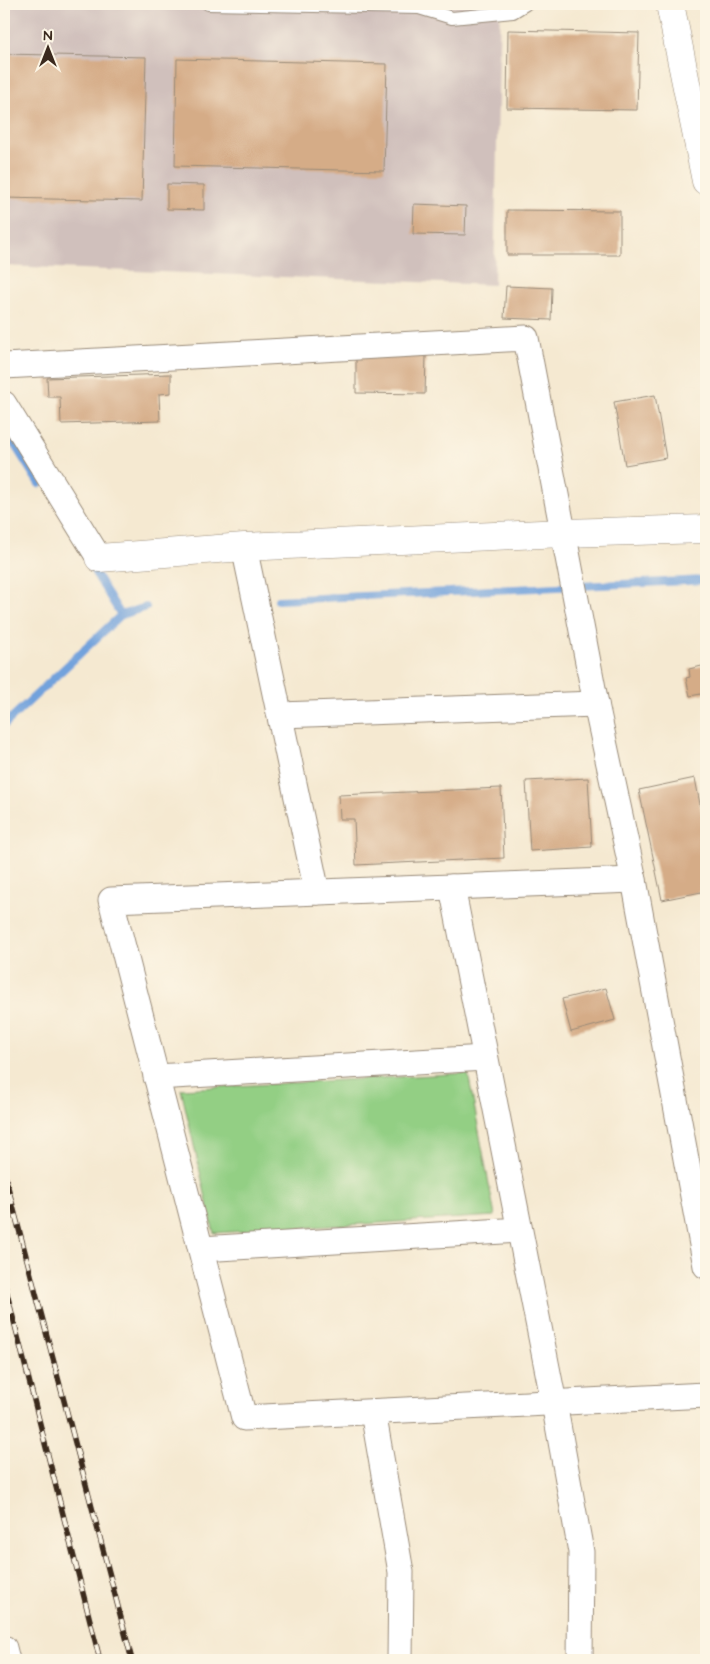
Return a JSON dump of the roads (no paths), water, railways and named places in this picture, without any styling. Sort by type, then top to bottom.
[{"type":"street","points":[[670,4],[706,181]]},
{"type":"street","points":[[4,366],[526,338],[596,704],[634,880],[706,1266]]},
{"type":"street","points":[[4,404],[99,558],[244,547],[563,533],[706,529]]},
{"type":"street","points":[[244,547],[317,892]]},
{"type":"street","points":[[280,715],[596,704]]},
{"type":"street","points":[[634,880],[111,900],[244,1418],[706,1396]]},
{"type":"street","points":[[452,887],[582,1552],[580,1660]]},
{"type":"street","points":[[156,1077],[485,1058]]},
{"type":"street","points":[[201,1248],[520,1230]]},
{"type":"street","points":[[373,1412],[400,1572],[400,1660]]},
{"type":"street","points":[[4,1648],[7,1660]]},
{"type":"lane","points":[[208,4],[419,6],[452,18],[513,12],[526,4]]},
{"type":"waterway","points":[[4,428],[39,484]]},
{"type":"waterway","points":[[89,563],[121,615]]},
{"type":"waterway","points":[[278,600],[706,580]]},
{"type":"waterway","points":[[4,725],[121,615],[146,607]]},
{"type":"railway","points":[[4,1172],[132,1660]]},
{"type":"railway","points":[[4,1282],[100,1660]]}]
